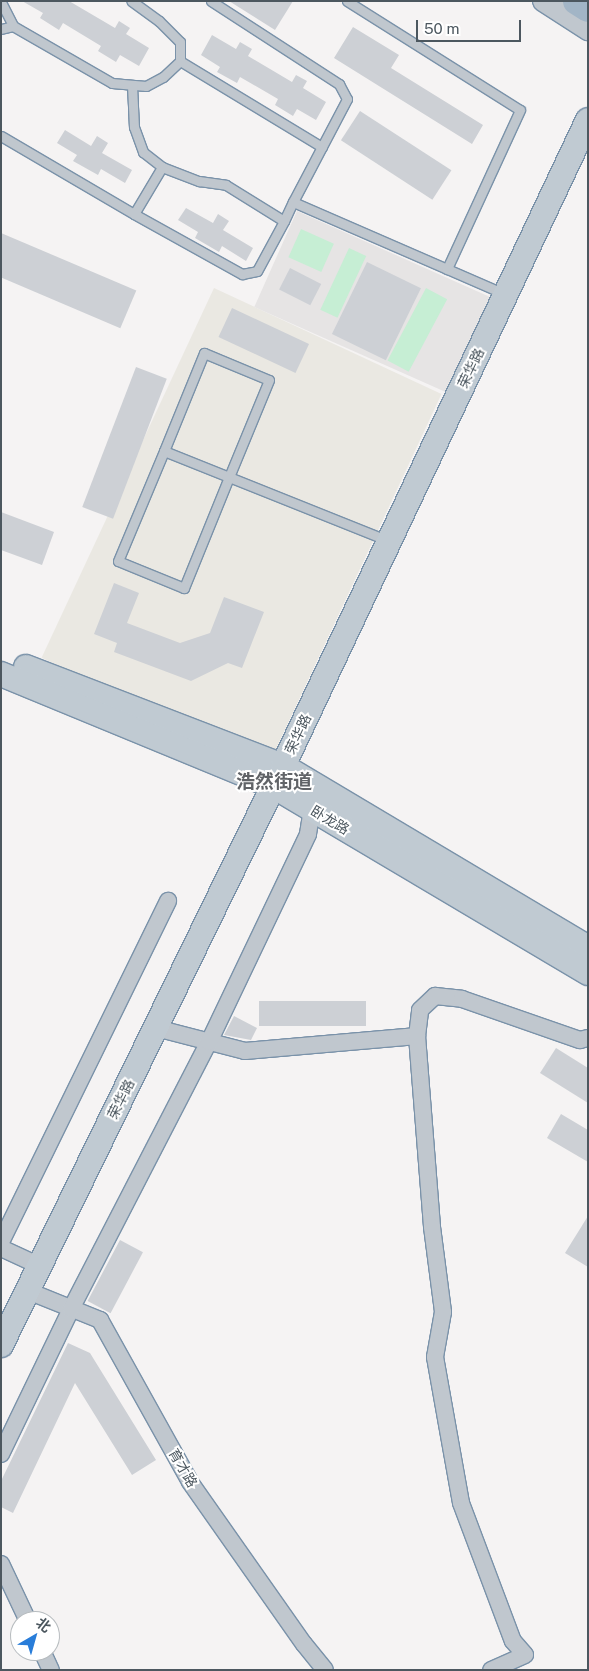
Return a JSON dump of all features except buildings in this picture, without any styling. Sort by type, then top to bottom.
[{"type":"highway","points":[[577,1],[588,8]]},
{"type":"main road","name":"荣华路","points":[[1,1345],[278,776],[588,120]]},
{"type":"main road","name":"卧龙路","points":[[1,658],[278,776],[588,948]]},
{"type":"main road","name":"卧龙路","points":[[1,674],[278,776],[312,809],[588,973]]},
{"type":"street","points":[[543,1],[588,30]]},
{"type":"street","points":[[1,1454],[71,1309],[209,1042],[308,834],[312,809]]},
{"type":"street","points":[[1,1242],[168,901]]},
{"type":"street","points":[[491,1670],[525,1654],[513,1641],[461,1503],[439,1376],[436,1357],[443,1312],[432,1227],[417,1036],[420,1010],[435,996],[462,1000],[580,1040],[588,1038]]},
{"type":"street","points":[[156,1028],[245,1051],[417,1036]]},
{"type":"street","points":[[1,1248],[40,1266]]},
{"type":"street","name":"育才路","points":[[28,1291],[100,1320],[190,1482],[304,1644],[325,1670]]},
{"type":"street","points":[[1,1564],[23,1611]]},
{"type":"lane","points":[[1,2],[13,26],[112,83],[146,86],[163,77],[180,61],[180,42],[159,21],[131,1]]},
{"type":"lane","points":[[1,136],[134,214],[242,274],[257,272],[347,99],[339,84],[211,1]]},
{"type":"lane","points":[[347,1],[520,110],[447,269]]},
{"type":"lane","points":[[1,29],[13,26]]},
{"type":"lane","points":[[180,61],[322,147]]},
{"type":"lane","points":[[132,85],[136,135],[143,152],[162,167],[199,181],[226,186],[284,221]]},
{"type":"lane","points":[[134,214],[162,167]]},
{"type":"lane","points":[[293,202],[506,294]]},
{"type":"lane","points":[[204,353],[269,380],[184,588],[118,561],[164,451],[204,353]]},
{"type":"lane","points":[[164,451],[389,541]]},
{"type":"shaded area","points":[[297,211],[493,298],[451,394],[254,307]]},
{"type":"shaded area","points":[[214,288],[441,394],[269,764],[42,658]]},
{"type":"green space","points":[[301,229],[334,244],[321,272],[288,257]]},
{"type":"green space","points":[[349,248],[366,256],[337,318],[320,310]]},
{"type":"green space","points":[[426,288],[447,299],[409,372],[388,360]]},
{"type":"district","name":"浩然街道","points":[[274,782]]}]
